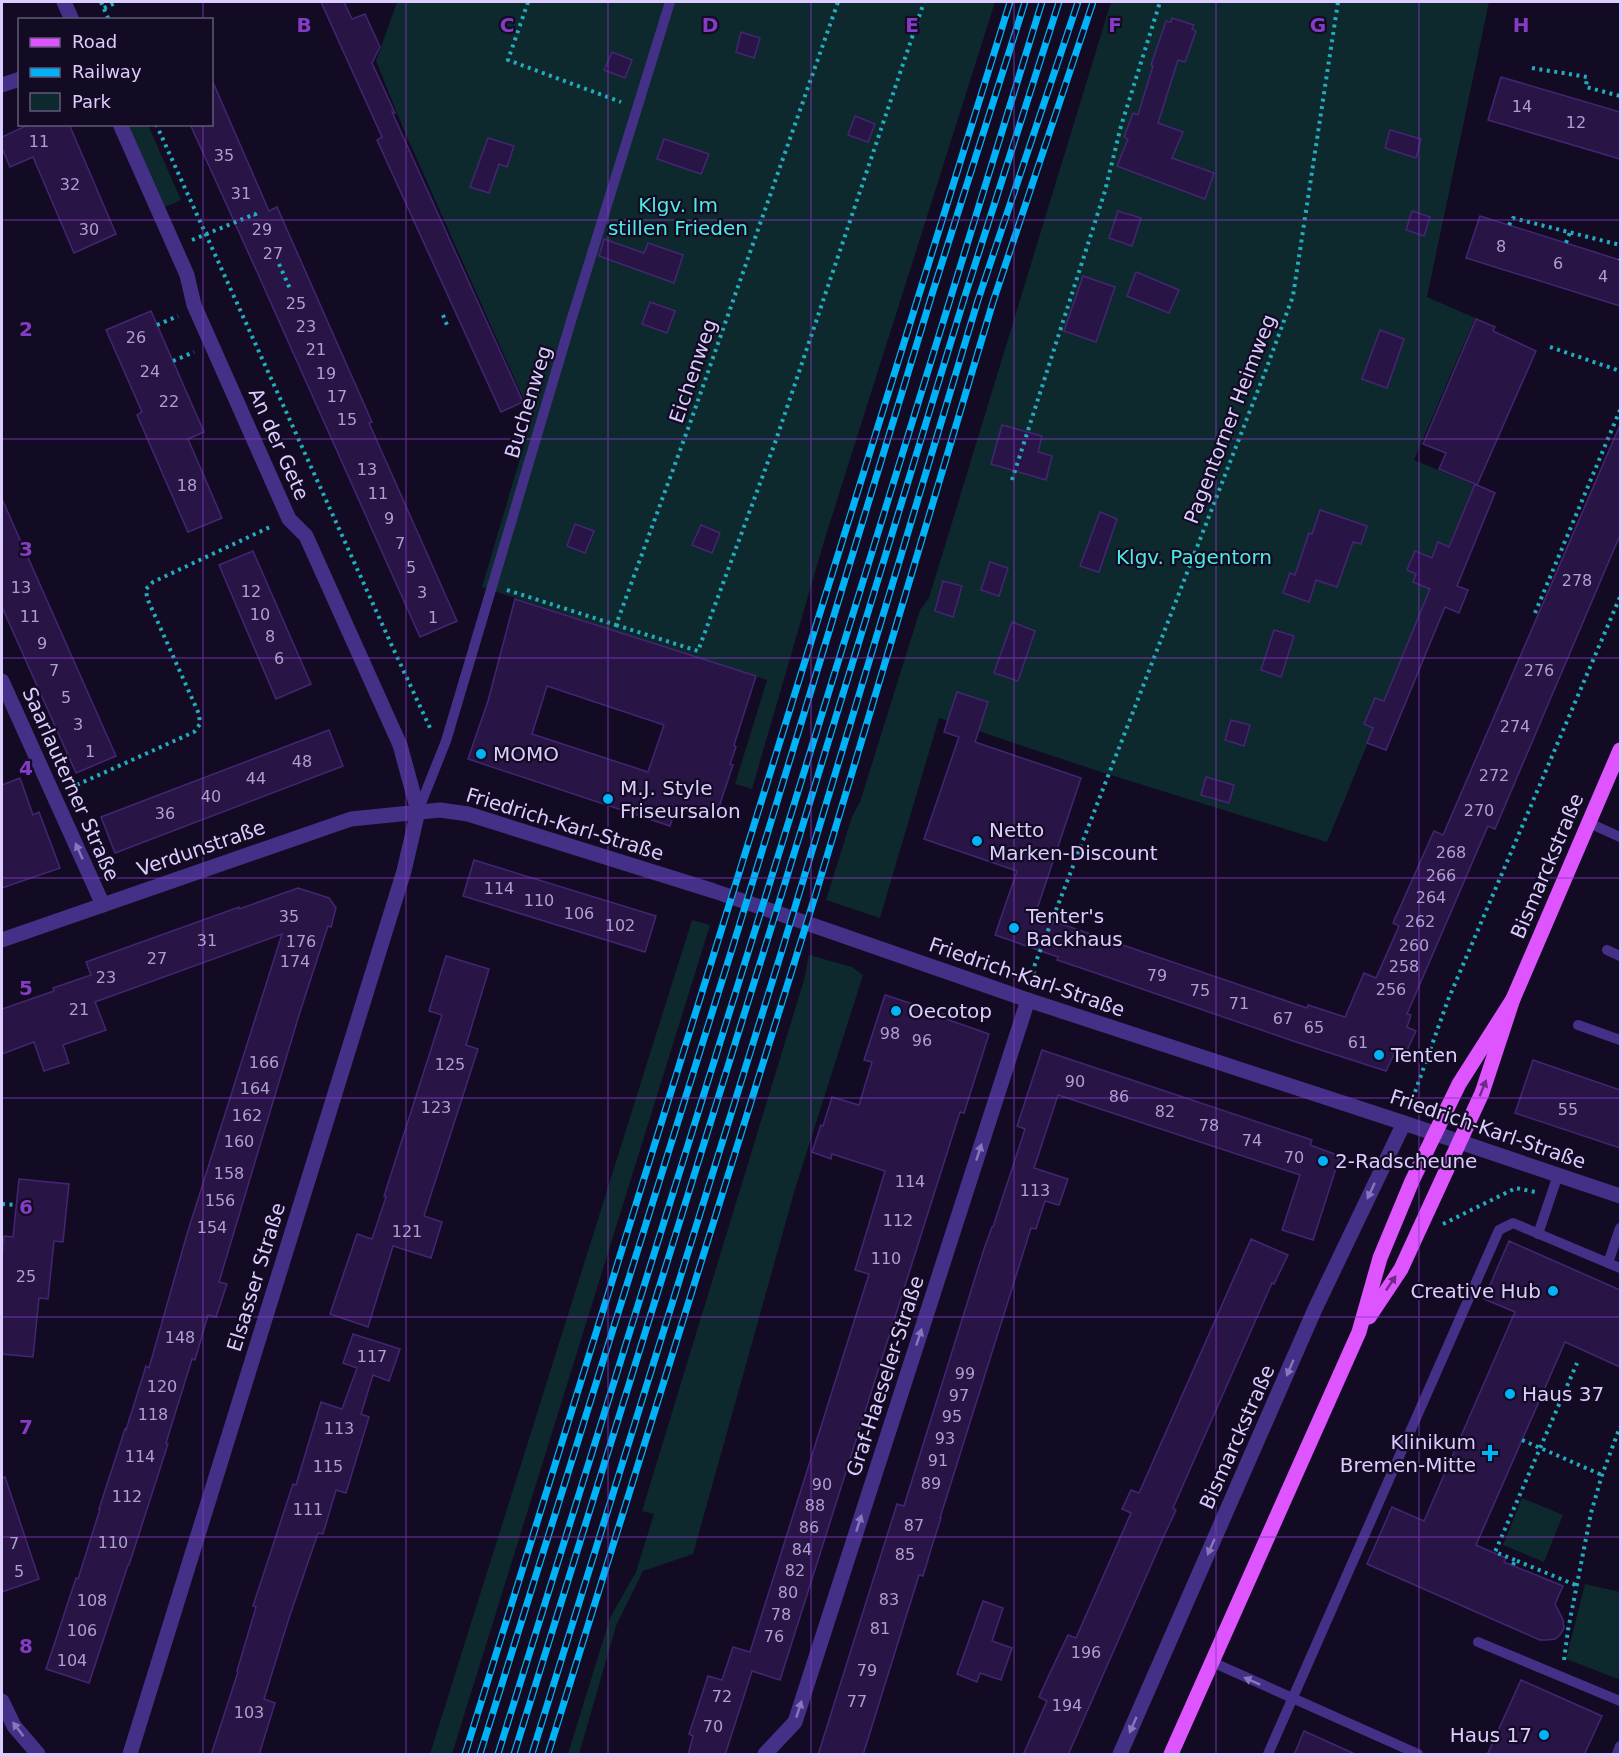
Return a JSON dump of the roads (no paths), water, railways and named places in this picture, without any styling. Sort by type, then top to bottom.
[{"type":"main road","name":"Bismarckstraße","points":[[1359,1332],[1401,1269],[1460,1142],[1485,1085],[1513,999],[1620,750]]},
{"type":"main road","name":"Bismarckstraße","points":[[1171,1755],[1359,1332],[1380,1258],[1412,1181],[1462,1078],[1513,999]]},
{"type":"street","points":[[64,2],[71,18]]},
{"type":"street","points":[[2,86],[18,80]]},
{"type":"street","name":"An der Gete","points":[[121,126],[187,275],[194,305],[289,519],[306,536],[400,745],[418,811]]},
{"type":"street","name":"Saarlauterner Straße","points":[[2,681],[103,904]]},
{"type":"street","name":"Friedrich-Karl-Straße","points":[[418,811],[440,810],[468,814],[714,891],[1028,1000],[1404,1122],[1620,1196]]},
{"type":"street","name":"Verdunstraße","points":[[2,940],[351,819],[418,811]]},
{"type":"street","name":"Elsasser Straße","points":[[130,1755],[404,871],[418,811]]},
{"type":"street","name":"Graf-Haeseler-Straße","points":[[765,1755],[795,1722],[1028,1000]]},
{"type":"street","name":"Bismarckstraße","points":[[1120,1755],[1315,1309],[1404,1122]]},
{"type":"street","points":[[2,1701],[14,1726],[38,1755]]},
{"type":"lane","name":"Buchenweg","points":[[418,811],[446,741],[571,321],[670,2]]},
{"type":"lane","points":[[1589,823],[1620,837]]},
{"type":"lane","points":[[1607,950],[1620,956]]},
{"type":"lane","points":[[1578,1025],[1620,1040]]},
{"type":"lane","points":[[1538,1234],[1558,1175]]},
{"type":"lane","points":[[1268,1755],[1499,1230],[1513,1223],[1620,1268]]},
{"type":"lane","points":[[1608,1263],[1620,1228]]},
{"type":"lane","points":[[1478,1642],[1620,1701]]},
{"type":"lane","points":[[1212,1662],[1418,1755]]},
{"type":"lane","points":[[1617,1755],[1620,1746]]},
{"type":"railway","points":[[465,1754],[1010,2]]},
{"type":"railway","points":[[480,1754],[737,933],[933,291],[1025,2]]},
{"type":"railway","points":[[498,1754],[1042,2]]},
{"type":"railway","points":[[514,1754],[964,299],[1059,2]]},
{"type":"railway","points":[[532,1754],[783,947],[978,300],[1078,2]]},
{"type":"railway","points":[[548,1754],[816,893],[993,302],[1093,2]]},
{"type":"place","name":"MOMO","points":[[481,754]]},
{"type":"place","name":"M.J. Style Friseursalon","points":[[608,799]]},
{"type":"place","name":"Netto Marken-Discount","points":[[977,841]]},
{"type":"place","name":"Tenter's Backhaus","points":[[1014,928]]},
{"type":"place","name":"Oecotop","points":[[896,1011]]},
{"type":"place","name":"Tenten","points":[[1379,1055]]},
{"type":"place","name":"2-Radscheune","points":[[1323,1161]]},
{"type":"place","name":"Creative Hub","points":[[1553,1291]]},
{"type":"place","name":"Haus 37","points":[[1510,1394]]},
{"type":"place","name":"Klinikum Bremen-Mitte","points":[[1490,1453]]},
{"type":"place","name":"Haus 17","points":[[1544,1735]]},
{"type":"park label","name":"Klgv. Im stillen Frieden","points":[[678,216]]},
{"type":"park label","name":"Klgv. Pagentorn","points":[[1194,557]]}]
